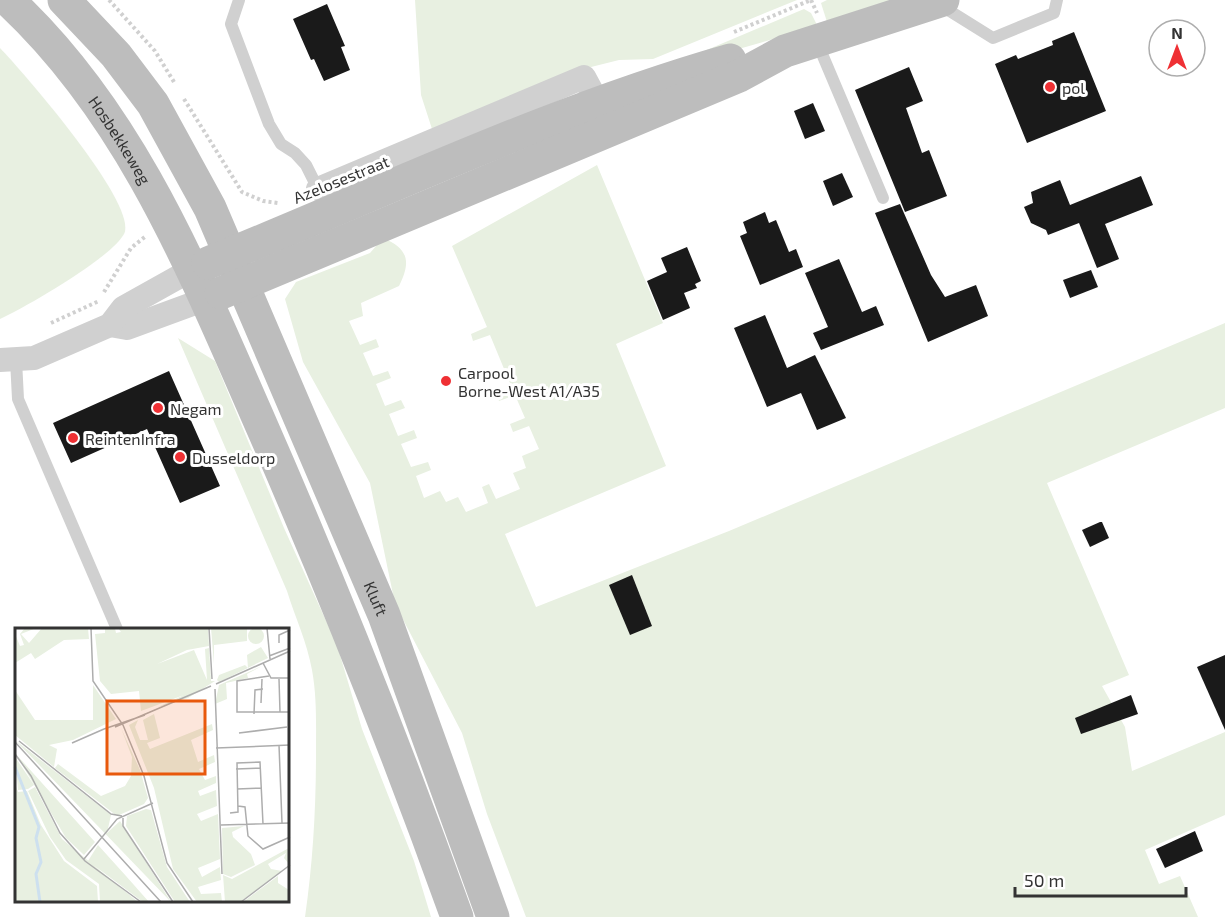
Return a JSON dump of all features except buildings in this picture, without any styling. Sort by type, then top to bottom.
[{"type":"main road","name":"Hosbekkeweg","points":[[8,0],[57,49],[119,132],[170,226],[206,299]]},
{"type":"main road","points":[[64,0],[116,55],[153,104],[210,208],[243,285]]},
{"type":"main road","name":"Azelosestraat","points":[[191,270],[393,186],[605,116],[740,76],[785,51],[816,39],[940,1]]},
{"type":"main road","name":"Azelosestraat","points":[[206,299],[406,217],[605,116]]},
{"type":"main road","name":"Azelosestraat","points":[[393,186],[406,217]]},
{"type":"main road","name":"Kluft","points":[[243,285],[384,615],[493,917]]},
{"type":"main road","points":[[206,299],[343,614],[457,917]]},
{"type":"street","name":"Azelosestraat","points":[[318,189],[584,77],[605,116]]},
{"type":"street","name":"Azelosestraat","points":[[5,352],[34,358],[110,325],[123,308],[191,270]]},
{"type":"street","name":"Azelosestraat","points":[[110,325],[127,328],[206,299]]},
{"type":"lane","points":[[238,0],[231,24],[269,124],[281,144],[295,153],[306,165],[318,189]]},
{"type":"lane","points":[[940,1],[993,38],[1054,13],[1057,0]]},
{"type":"lane","points":[[816,39],[884,198]]},
{"type":"lane","points":[[5,352],[18,399],[117,628]]},
{"type":"path","name":"Azelosestraat","points":[[210,208],[242,192],[275,204],[291,201],[318,189]]},
{"type":"path","points":[[47,325],[98,301],[131,248],[147,235],[170,226]]},
{"type":"green space","points":[[415,0],[797,0],[653,59],[619,60],[591,67],[432,129],[421,95]]},
{"type":"green space","points":[[827,0],[893,0],[827,22],[821,3]]},
{"type":"green space","points":[[804,9],[811,13],[817,25],[686,64],[683,60]]},
{"type":"green space","points":[[0,48],[53,110],[97,169],[114,196],[124,219],[124,234],[103,256],[86,268],[29,304],[0,319]]},
{"type":"green space","points":[[597,165],[663,323],[616,344],[666,466],[505,534],[536,607],[729,531],[1225,323],[1225,408],[1047,483],[1129,675],[1102,686],[1125,727],[1132,771],[1225,732],[1225,815],[1145,850],[1159,884],[1180,876],[1198,917],[526,917],[487,814],[462,733],[395,604],[370,483],[303,362],[285,299],[296,282],[370,253],[383,238],[392,242],[403,252],[406,263],[399,286],[361,303],[363,316],[349,321],[360,345],[376,339],[379,347],[363,353],[373,376],[388,371],[391,378],[376,384],[385,406],[401,400],[405,408],[389,414],[398,436],[414,430],[417,438],[401,444],[411,467],[428,462],[431,470],[416,476],[424,498],[440,491],[446,502],[458,497],[466,512],[488,503],[482,487],[489,484],[496,499],[520,489],[513,473],[526,468],[522,456],[539,449],[529,426],[513,432],[510,424],[525,418],[515,395],[499,401],[497,395],[512,388],[490,335],[473,341],[471,334],[487,327],[452,246]]},
{"type":"green space","points":[[178,338],[215,361],[284,528],[337,645],[362,729],[414,861],[431,917],[305,917],[312,855],[316,773],[314,680],[310,660],[287,591]]},
{"type":"place","name":"pol","points":[[1050,87]]},
{"type":"place","name":"Carpool Borne-West A1/A35","points":[[446,381]]},
{"type":"place","name":"Negam","points":[[158,408]]},
{"type":"place","name":"ReintenInfra","points":[[73,438]]},
{"type":"place","name":"Dusseldorp","points":[[180,457]]}]
